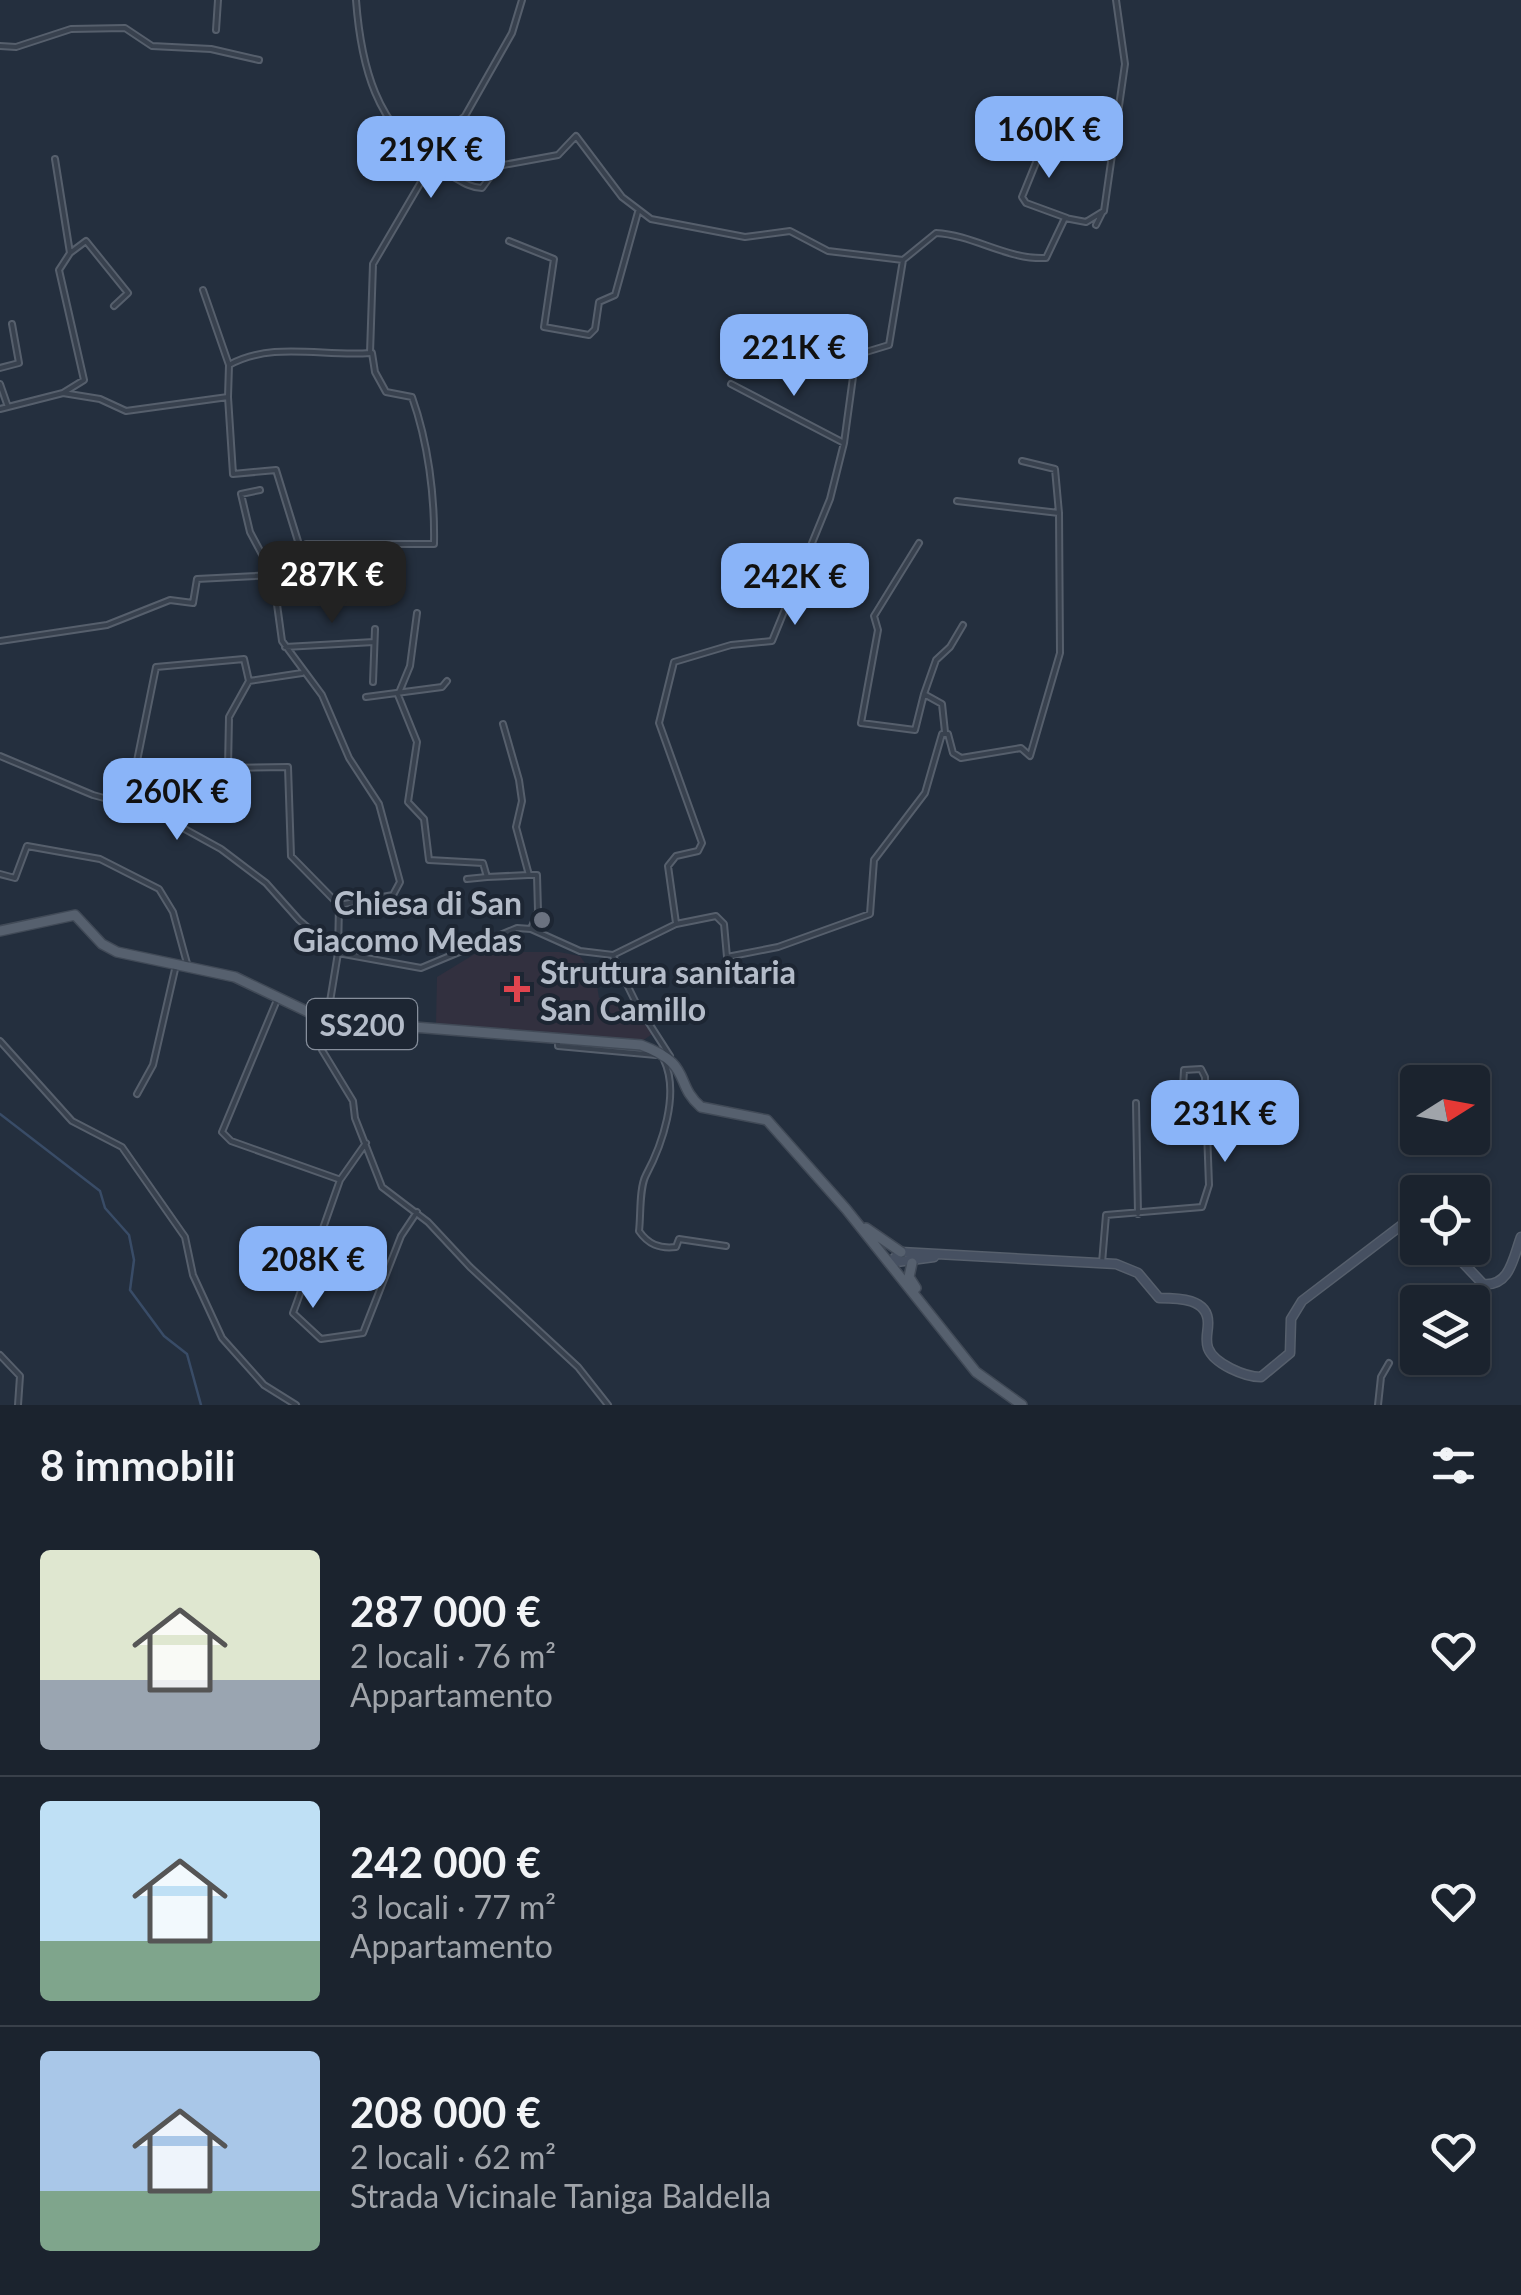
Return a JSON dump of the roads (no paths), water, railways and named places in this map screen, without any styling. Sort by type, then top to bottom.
[{"type":"main road","name":"SS200","points":[[0,932],[75,916],[102,944],[117,952],[235,977],[314,1016],[327,1028],[642,1045],[672,1060]]},
{"type":"main road","points":[[672,1060],[683,1074],[694,1102],[712,1112],[767,1120],[846,1209],[976,1372],[1022,1405]]},
{"type":"main road","points":[[846,1209],[886,1245],[901,1252]]},
{"type":"main road","points":[[912,1264],[909,1277],[930,1312]]},
{"type":"street","points":[[216,30],[218,0]]},
{"type":"street","points":[[356,0],[362,57],[387,118],[402,142],[468,186],[482,188],[498,166],[558,155],[576,136],[610,184],[638,212],[681,228],[745,237],[790,231],[828,251],[903,260]]},
{"type":"street","points":[[301,551],[306,544],[434,544],[435,510],[423,428],[412,398],[386,392],[375,372],[368,300],[373,264],[433,166],[448,130],[466,116],[512,33],[522,0]]},
{"type":"street","points":[[1096,225],[1108,205],[1124,64],[1116,0]]},
{"type":"street","points":[[0,46],[12,48],[72,29],[124,28],[152,46],[211,49],[259,60]]},
{"type":"street","points":[[1048,133],[1022,197],[1026,203],[1086,222],[1102,212]]},
{"type":"street","points":[[55,159],[70,253]]},
{"type":"street","points":[[509,241],[554,259],[544,326],[589,335],[595,329],[599,302],[616,295],[638,212]]},
{"type":"street","points":[[676,924],[668,866],[676,856],[698,851],[702,844],[659,722],[674,662],[731,645],[772,641],[830,499],[844,444],[856,355],[889,345],[903,260],[936,233],[955,234],[1019,257],[1046,258],[1067,218]]},
{"type":"street","points":[[0,409],[63,393],[84,380],[59,270],[70,253],[86,241],[109,264],[111,274],[128,293],[114,306]]},
{"type":"street","points":[[0,641],[106,625],[170,600],[193,604],[193,583],[198,579],[273,575],[303,569],[276,470],[234,474],[229,365],[203,290]]},
{"type":"street","points":[[0,368],[18,363],[12,324]]},
{"type":"street","points":[[229,365],[291,350],[339,354],[372,351]]},
{"type":"street","points":[[0,384],[8,407]]},
{"type":"street","points":[[731,384],[844,444]]},
{"type":"street","points":[[63,393],[100,399],[126,411],[228,397]]},
{"type":"street","points":[[924,694],[942,704],[945,732],[953,752],[961,758],[1021,748],[1029,758],[1060,653],[1059,513],[1054,469],[1022,461]]},
{"type":"street","points":[[260,490],[241,494],[250,532],[273,575],[285,647],[322,695],[350,758],[379,804],[400,882],[393,896],[339,905]]},
{"type":"street","points":[[957,502],[1059,513]]},
{"type":"street","points":[[919,543],[876,611],[878,630],[861,722],[915,730],[936,660],[950,647],[963,624]]},
{"type":"street","points":[[416,613],[410,666],[400,691],[401,708],[417,742],[408,802],[422,814],[429,860],[483,863],[487,877]]},
{"type":"street","points":[[374,682],[376,629]]},
{"type":"street","points":[[285,647],[374,642]]},
{"type":"street","points":[[137,760],[156,667],[244,659],[249,682],[229,717],[228,768]]},
{"type":"street","points":[[249,682],[302,673]]},
{"type":"street","points":[[366,697],[442,687],[447,681]]},
{"type":"street","points":[[503,724],[519,780],[522,800],[517,834],[529,875]]},
{"type":"street","points":[[0,756],[93,795],[152,810],[221,848],[266,883],[299,920],[338,953],[421,968],[504,931],[532,929],[580,951],[613,955],[676,924],[716,916],[724,924],[727,957],[732,959],[870,914],[874,860],[925,793],[945,732]]},
{"type":"street","points":[[220,784],[222,770],[228,768],[288,767],[292,856],[339,905],[338,953],[325,1061],[353,1101],[382,1187],[416,1212],[584,1374],[608,1405]]},
{"type":"street","points":[[0,874],[16,878],[27,846],[100,858],[162,892],[173,912],[188,967]]},
{"type":"street","points":[[467,879],[537,875],[538,911],[532,929]]},
{"type":"street","points":[[613,955],[636,1003],[672,1060]]},
{"type":"street","points":[[138,1094],[153,1065],[176,965]]},
{"type":"street","points":[[277,1000],[222,1132],[231,1141],[340,1180]]},
{"type":"street","points":[[314,1016],[327,1028]]},
{"type":"street","points":[[558,1039],[558,1046],[657,1055],[666,1062],[670,1091],[655,1165],[644,1176],[639,1231],[648,1243],[667,1248],[676,1247],[680,1239],[726,1246]]},
{"type":"street","points":[[0,1041],[72,1121],[122,1147],[185,1237],[193,1276],[222,1338],[264,1385],[296,1405]]},
{"type":"street","points":[[1102,1263],[1103,1217],[1198,1210],[1208,1194],[1205,1077],[1199,1067],[1184,1070],[1183,1087]]},
{"type":"street","points":[[1136,1102],[1138,1214]]},
{"type":"street","points":[[366,1142],[340,1180],[294,1313],[321,1339],[363,1333],[401,1236],[416,1212]]},
{"type":"street","points":[[890,1263],[901,1252],[1102,1263],[1132,1269],[1160,1298],[1183,1298],[1201,1306],[1208,1316],[1208,1350],[1234,1369],[1261,1377],[1290,1353],[1291,1320],[1302,1301],[1400,1226]]},
{"type":"street","points":[[1466,1265],[1483,1284],[1495,1285],[1506,1278],[1521,1237]]},
{"type":"street","points":[[890,1263],[912,1264],[938,1256]]},
{"type":"street","points":[[0,1355],[20,1376],[18,1405]]},
{"type":"street","points":[[1378,1405],[1381,1377],[1389,1363]]},
{"type":"waterway","points":[[0,1114],[100,1191],[105,1208],[129,1235],[134,1260],[130,1290],[164,1336],[187,1354],[201,1405]]},
{"type":"place","name":"Chiesa di San Giacomo Medas","points":[[542,920]]},
{"type":"place","name":"Struttura sanitaria San Camillo","points":[[517,989]]}]
